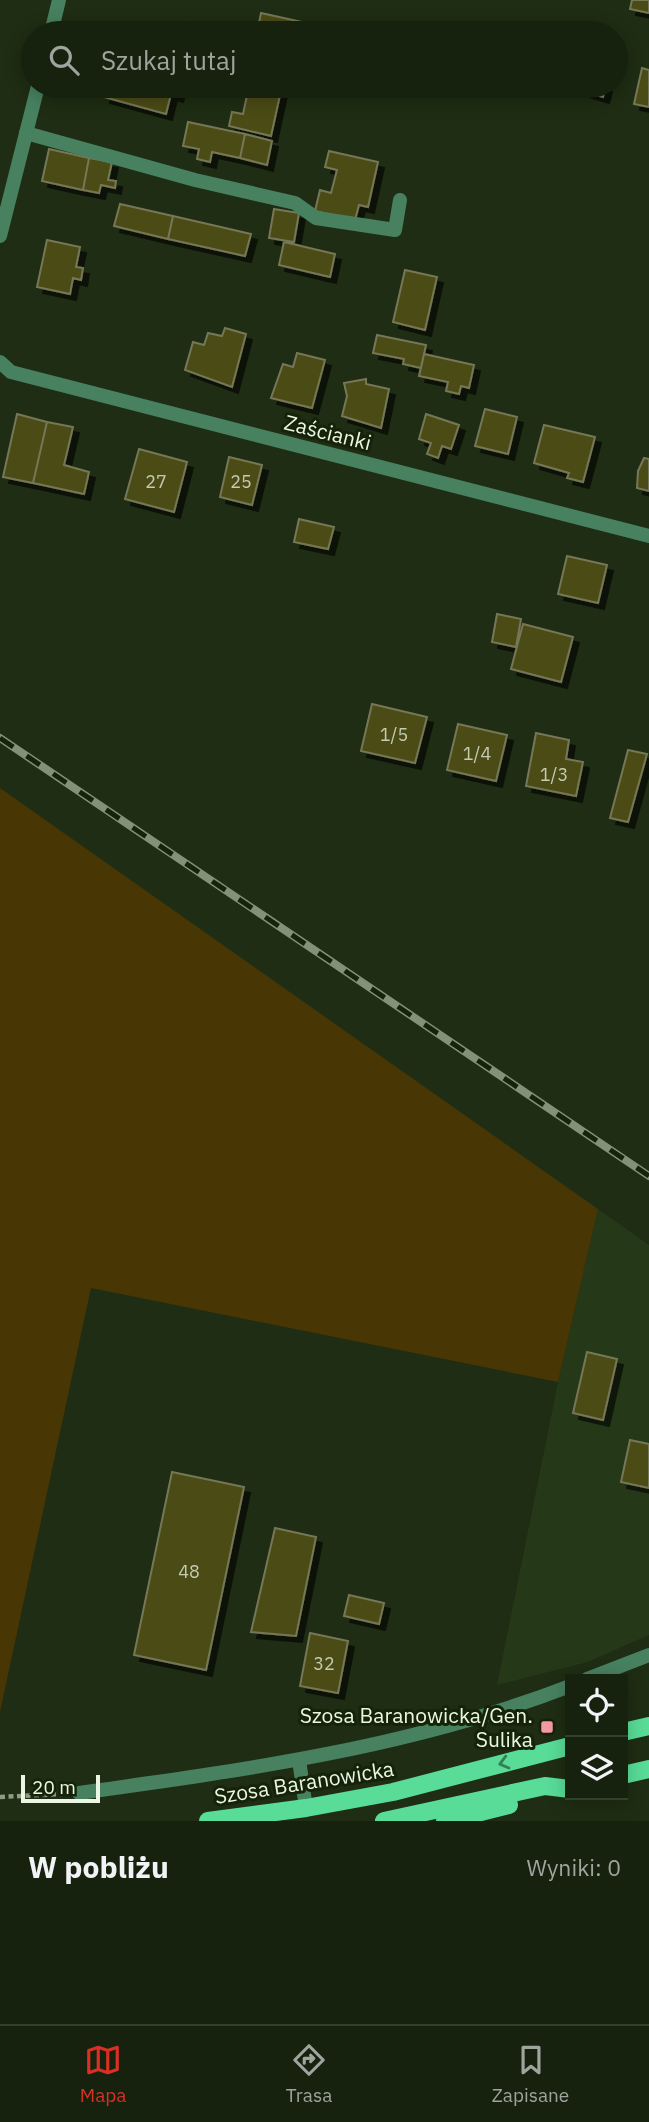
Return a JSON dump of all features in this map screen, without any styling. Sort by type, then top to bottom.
[{"type":"main road","points":[[628,1731],[649,1726]]},
{"type":"main road","name":"Szosa Baranowicka","points":[[208,1821],[312,1814],[565,1746]]},
{"type":"main road","points":[[628,1775],[649,1769]]},
{"type":"main road","points":[[384,1821],[545,1786],[565,1788]]},
{"type":"main road","points":[[445,1821],[565,1790]]},
{"type":"street","points":[[54,21],[59,0]]},
{"type":"street","points":[[0,236],[35,98]]},
{"type":"street","points":[[26,133],[195,180],[295,203],[316,218],[395,230],[400,200]]},
{"type":"street","name":"Zaścianki","points":[[0,362],[11,372],[649,536]]},
{"type":"street","points":[[600,1674],[649,1655]]},
{"type":"street","points":[[79,1793],[299,1760],[453,1725],[565,1688]]},
{"type":"street","points":[[299,1760],[312,1814]]},
{"type":"path","points":[[0,1797],[79,1793]]},
{"type":"shaded area","points":[[0,788],[598,1209],[558,1382],[91,1288],[0,1712]]},
{"type":"shaded area","points":[[598,1209],[649,1245],[649,1635],[588,1662],[497,1685],[558,1382]]},
{"type":"building","points":[[632,0],[649,0],[649,13],[630,9]]},
{"type":"building","points":[[261,13],[297,21],[259,21]]},
{"type":"building","points":[[642,68],[649,70],[649,107],[634,104]]},
{"type":"building","points":[[108,98],[170,98],[166,114]]},
{"type":"building","points":[[246,98],[279,98],[271,136],[229,126],[232,112],[243,114]]},
{"type":"building","points":[[188,122],[245,134],[240,158],[212,152],[210,162],[197,159],[199,149],[183,146]]},
{"type":"building","points":[[245,134],[272,141],[267,165],[240,158]]},
{"type":"building","points":[[49,149],[89,158],[83,190],[42,181]]},
{"type":"building","points":[[329,151],[378,162],[368,207],[359,205],[355,220],[315,211],[320,190],[331,193],[337,170],[325,167]]},
{"type":"building","points":[[89,158],[112,162],[108,180],[116,181],[115,188],[101,185],[99,193],[83,190]]},
{"type":"building","points":[[120,204],[173,216],[168,239],[114,226]]},
{"type":"building","points":[[274,209],[299,213],[294,242],[269,238]]},
{"type":"building","points":[[173,216],[251,234],[245,256],[168,239]]},
{"type":"building","points":[[47,240],[80,247],[76,267],[83,268],[81,280],[73,278],[70,294],[37,287]]},
{"type":"building","points":[[284,242],[335,254],[330,277],[279,265]]},
{"type":"building","points":[[405,270],[437,277],[425,330],[393,322]]},
{"type":"building","points":[[225,328],[246,334],[232,387],[185,370],[193,342],[204,345],[208,333],[222,336]]},
{"type":"building","points":[[377,335],[426,345],[421,368],[403,364],[404,359],[373,353]]},
{"type":"building","points":[[297,353],[325,360],[312,408],[271,398],[283,364],[293,367]]},
{"type":"building","points":[[424,354],[474,365],[469,388],[461,386],[459,394],[446,391],[448,382],[419,376]]},
{"type":"building","points":[[366,379],[366,384],[389,389],[381,428],[342,416],[347,396],[344,383]]},
{"type":"building","points":[[485,409],[517,417],[508,454],[475,446]]},
{"type":"building","points":[[17,414],[47,422],[33,483],[3,477]]},
{"type":"building","points":[[426,414],[459,425],[451,449],[442,446],[438,458],[427,454],[431,443],[419,439]]},
{"type":"building","points":[[47,422],[73,427],[64,465],[89,472],[84,494],[33,483]]},
{"type":"building","points":[[544,425],[595,437],[583,482],[567,478],[569,473],[534,463]]},
{"type":"building","points":[[139,449],[187,462],[174,512],[125,499]]},
{"type":"building","points":[[229,457],[262,465],[252,505],[220,497]]},
{"type":"building","points":[[644,458],[649,459],[649,491],[637,488],[638,471]]},
{"type":"building","points":[[299,519],[334,527],[328,549],[294,542]]},
{"type":"building","points":[[567,556],[607,565],[598,603],[558,594]]},
{"type":"building","points":[[497,614],[521,619],[516,647],[492,642]]},
{"type":"building","points":[[523,624],[573,637],[561,682],[511,669]]},
{"type":"building","points":[[372,704],[427,717],[415,763],[361,751]]},
{"type":"building","points":[[458,724],[507,735],[496,781],[447,770]]},
{"type":"building","points":[[536,733],[569,740],[566,759],[583,762],[576,796],[526,786]]},
{"type":"building","points":[[628,750],[647,754],[628,822],[610,818]]},
{"type":"building","points":[[587,1352],[617,1359],[603,1420],[573,1413]]},
{"type":"building","points":[[630,1440],[649,1444],[649,1488],[621,1482]]},
{"type":"building","points":[[172,1472],[244,1487],[206,1670],[134,1655]]},
{"type":"building","points":[[275,1528],[316,1537],[296,1636],[251,1632]]},
{"type":"building","points":[[349,1595],[384,1603],[379,1624],[344,1616]]},
{"type":"building","points":[[310,1633],[348,1641],[338,1693],[300,1686]]},
{"type":"railway","points":[[0,738],[649,1176]]},
{"type":"place","name":"Szosa Baranowicka/Gen. Sulika","points":[[547,1727]]}]
